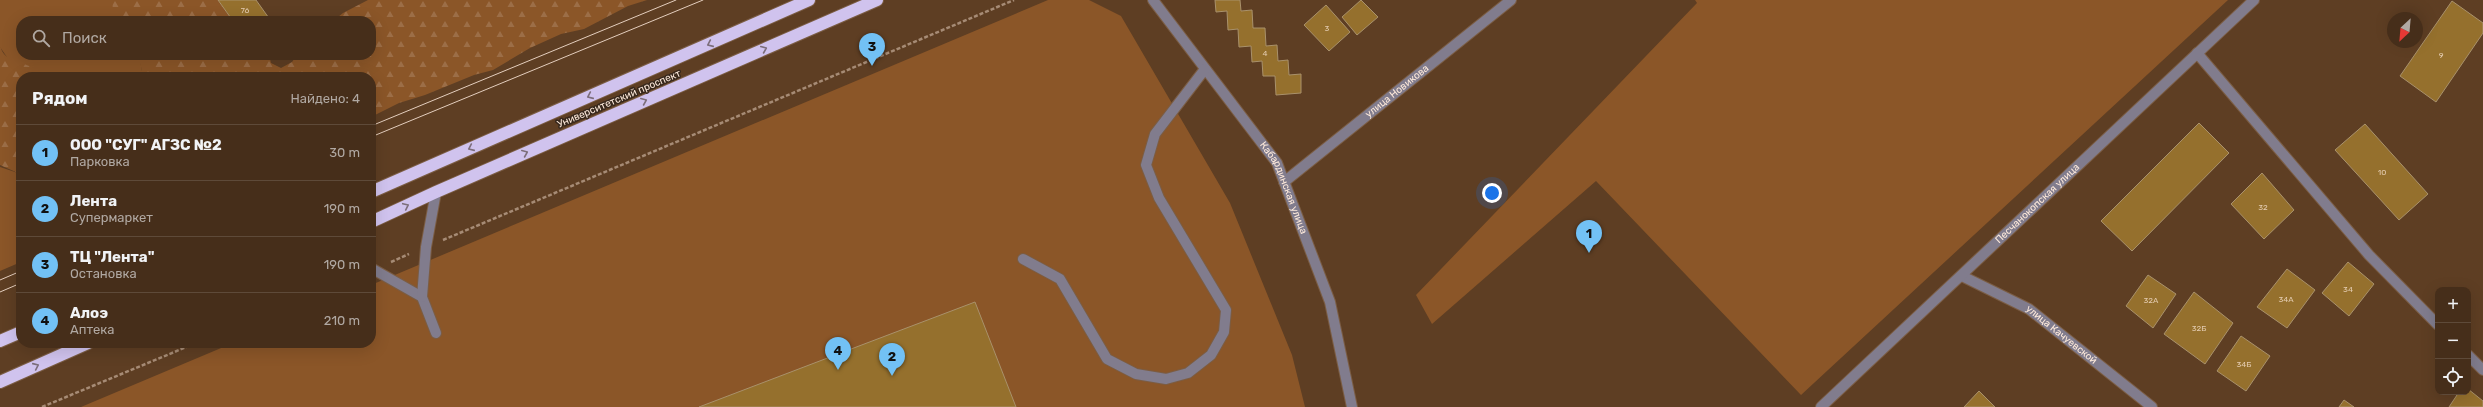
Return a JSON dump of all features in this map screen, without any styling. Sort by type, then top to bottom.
[{"type":"highway","name":"Университетский проспект","points":[[376,190],[809,0]]},
{"type":"highway","name":"Университетский проспект","points":[[376,220],[436,192],[877,0]]},
{"type":"highway","points":[[0,341],[16,334]]},
{"type":"highway","points":[[0,382],[77,348]]},
{"type":"street","name":"улица Новикова","points":[[1284,182],[1511,0]]},
{"type":"street","name":"Песчанокопская улица","points":[[1821,407],[2254,0]]},
{"type":"street","name":"Кабардинская улица","points":[[1154,1],[1277,163],[1330,302],[1352,407]]},
{"type":"street","points":[[2197,53],[2369,255],[2436,323]]},
{"type":"street","points":[[1023,259],[1060,279],[1108,359],[1136,374],[1166,379],[1188,373],[1211,355],[1224,332],[1226,310],[1159,198],[1146,164],[1155,134],[1205,69]]},
{"type":"street","points":[[436,192],[426,247],[422,297],[436,333]]},
{"type":"street","points":[[376,271],[422,297]]},
{"type":"street","name":"улица Качуевской","points":[[1962,276],[2029,309],[2152,407]]},
{"type":"street","points":[[2471,358],[2483,370]]},
{"type":"path","points":[[385,264],[1014,0]]},
{"type":"path","points":[[42,407],[184,348]]},
{"type":"green space","points":[[0,0],[116,0],[122,16],[16,16],[16,60],[140,60],[142,71],[25,72],[9,60],[0,47]]},
{"type":"green space","points":[[112,0],[218,0],[229,16],[118,16],[113,10]]},
{"type":"green space","points":[[368,0],[647,0],[628,6],[584,29],[561,34],[530,48],[493,70],[474,75],[425,95],[399,103],[376,114],[376,72],[133,72],[142,71],[139,60],[270,60],[271,63],[281,68],[293,60],[376,60],[376,16],[339,16]]},
{"type":"green space","points":[[1048,0],[1089,0],[1121,16],[1230,203],[1292,355],[1305,407],[81,407],[221,348],[376,348],[376,283]]},
{"type":"green space","points":[[1695,0],[2228,0],[1801,395],[1596,181],[1432,324],[1416,295],[1697,3]]},
{"type":"green space","points":[[0,43],[1,49],[6,56],[29,66],[32,72],[16,72],[16,172],[0,165]]},
{"type":"green space","points":[[0,167],[16,172],[16,264],[0,271]]},
{"type":"building","points":[[218,0],[256,0],[267,16],[229,16]]},
{"type":"building","points":[[1215,0],[1240,0],[1241,11],[1252,10],[1253,28],[1265,28],[1266,46],[1277,45],[1278,61],[1288,60],[1289,75],[1301,74],[1301,93],[1276,95],[1275,76],[1263,76],[1262,61],[1252,62],[1251,46],[1239,47],[1238,29],[1228,30],[1227,11],[1216,12]]},
{"type":"building","points":[[1361,0],[1378,17],[1357,35],[1342,17]]},
{"type":"building","points":[[2452,1],[2483,23],[2483,33],[2436,102],[2400,76],[2419,48],[2423,48],[2423,43]]},
{"type":"building","points":[[1326,5],[1350,32],[1329,51],[1304,25]]},
{"type":"building","points":[[2199,123],[2229,153],[2132,251],[2101,221]]},
{"type":"building","points":[[2365,124],[2428,194],[2399,220],[2335,150]]},
{"type":"building","points":[[2262,173],[2294,210],[2264,239],[2231,204]]},
{"type":"building","points":[[2348,262],[2374,284],[2349,316],[2322,293]]},
{"type":"building","points":[[2287,269],[2315,290],[2287,328],[2257,307]]},
{"type":"building","points":[[2148,275],[2176,294],[2153,328],[2126,306]]},
{"type":"building","points":[[2194,292],[2233,323],[2205,364],[2164,334]]},
{"type":"building","points":[[975,302],[1016,407],[699,407],[859,346]]},
{"type":"building","points":[[2241,336],[2270,356],[2246,391],[2217,371]]},
{"type":"building","points":[[1979,391],[1995,407],[1964,407]]},
{"type":"building","points":[[2471,391],[2483,401],[2483,407],[2449,407],[2457,395],[2471,395]]},
{"type":"building","points":[[2344,400],[2354,407],[2339,407]]},
{"type":"tram line","points":[[376,124],[676,0]]},
{"type":"tram line","points":[[376,135],[703,0]]},
{"type":"tram line","points":[[0,280],[16,273]]},
{"type":"tram line","points":[[0,292],[16,285]]},
{"type":"place","name":"ТЦ \"Лента\"","points":[[872,66]]},
{"type":"place","name":"ООО \"СУГ\" АГЗС №2","points":[[1589,253]]},
{"type":"place","name":"Алоэ","points":[[838,370]]},
{"type":"place","name":"Лента","points":[[892,376]]}]
